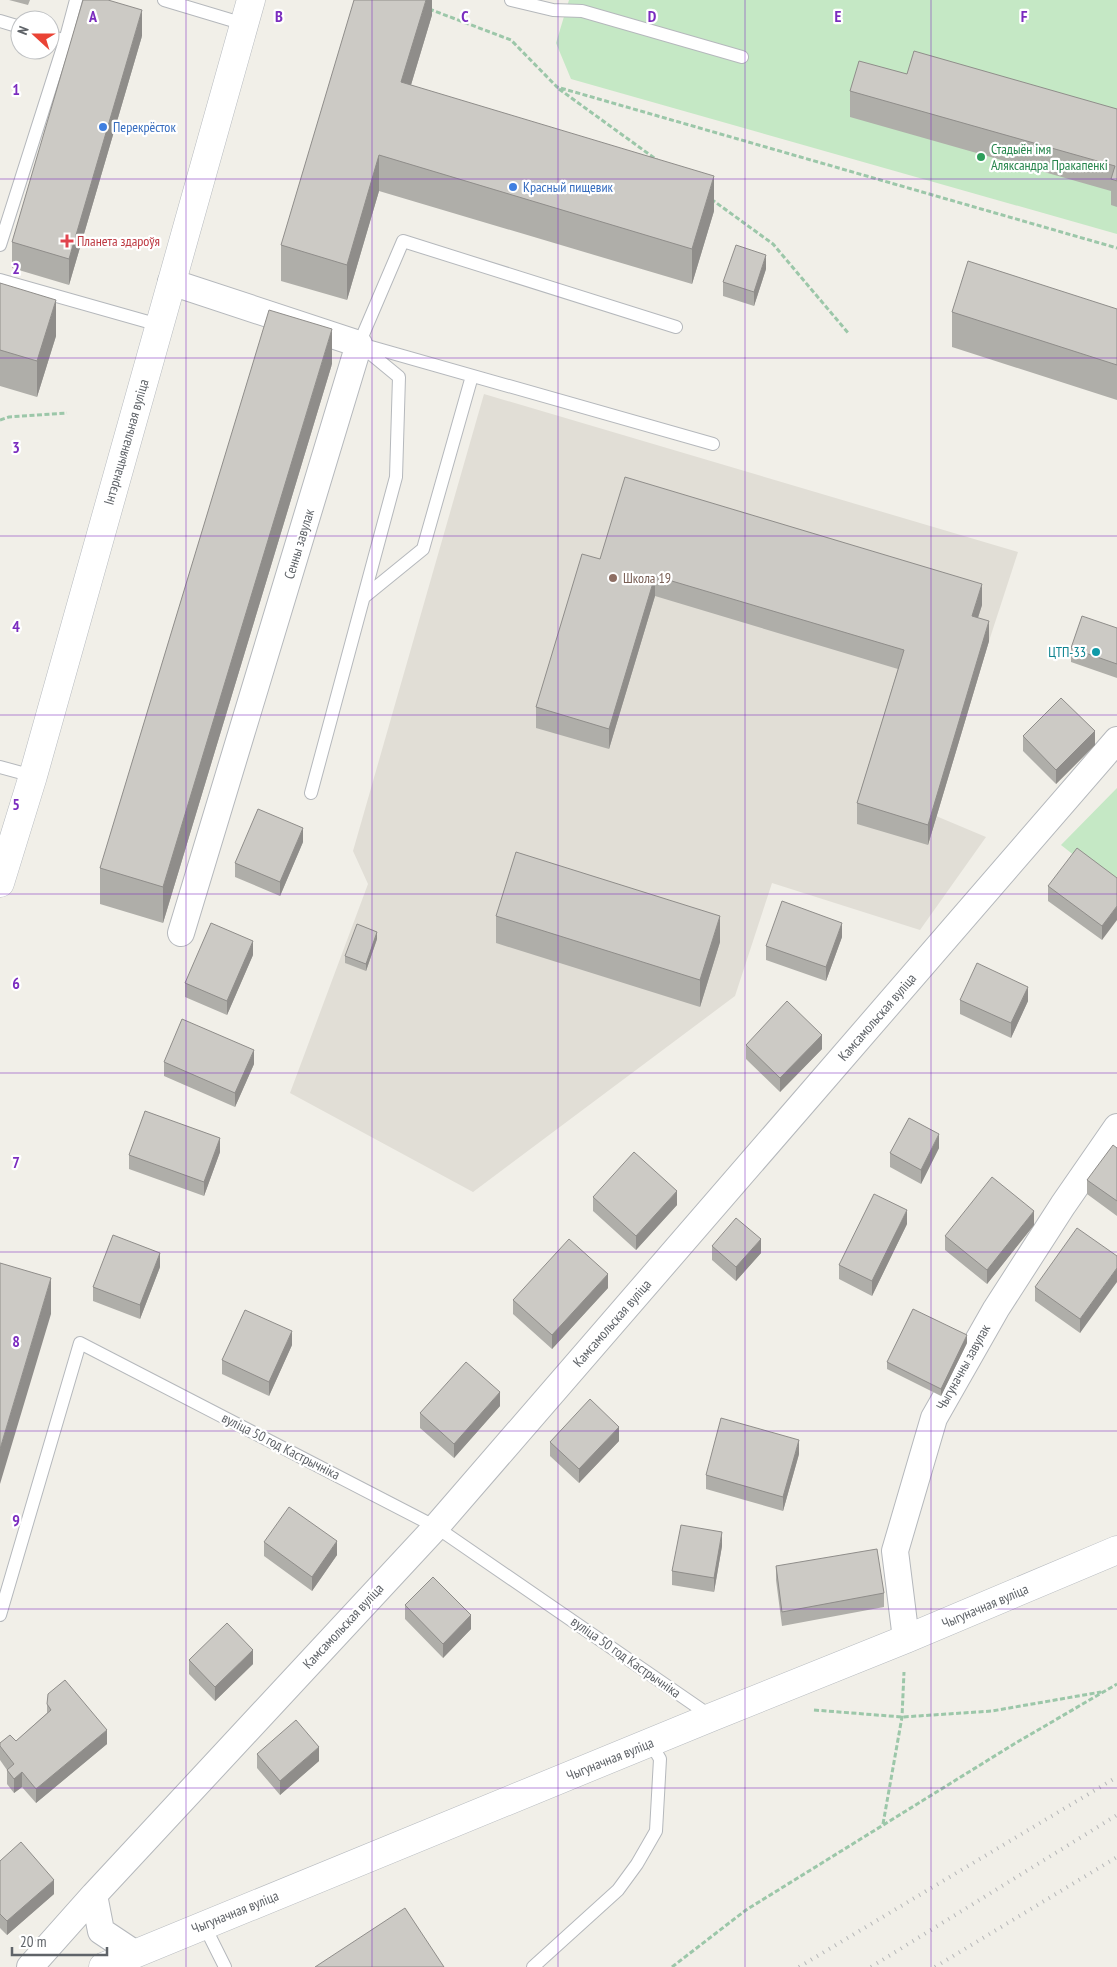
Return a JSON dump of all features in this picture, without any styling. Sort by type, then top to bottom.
[{"type":"street","name":"Інтэрнацыянальная вуліца","points":[[0,883],[32,776],[247,12]]},
{"type":"street","points":[[171,282],[360,344]]},
{"type":"street","name":"Сенны завулак","points":[[181,934],[360,344]]},
{"type":"street","name":"Камсамольская вуліца","points":[[30,1967],[94,1895],[436,1526],[1117,740]]},
{"type":"street","name":"Чыгуначны завулак","points":[[906,1639],[895,1551],[934,1418],[996,1309],[1063,1205],[1117,1127]]},
{"type":"street","name":"Чыгуначная вуліца","points":[[103,1967],[712,1716],[906,1639],[1117,1550]]},
{"type":"street","points":[[94,1895],[101,1930],[134,1953]]},
{"type":"lane","points":[[0,245],[65,41],[76,0]]},
{"type":"lane","points":[[164,0],[247,12]]},
{"type":"lane","points":[[511,0],[553,10],[582,11],[742,57]]},
{"type":"lane","points":[[60,39],[65,41]]},
{"type":"lane","points":[[360,344],[403,241],[676,327]]},
{"type":"lane","points":[[0,280],[159,325]]},
{"type":"lane","points":[[360,344],[713,444]]},
{"type":"lane","points":[[310,793],[396,477],[399,377],[360,344]]},
{"type":"lane","points":[[364,597],[423,550],[472,376]]},
{"type":"lane","points":[[0,767],[32,776]]},
{"type":"lane","name":"вуліца 50 год Кастрычніка","points":[[0,1615],[80,1343],[436,1526],[712,1716]]},
{"type":"lane","points":[[533,1967],[618,1890],[637,1864],[656,1830],[660,1759],[650,1742]]},
{"type":"lane","points":[[204,1925],[225,1967]]},
{"type":"path","points":[[423,7],[511,40],[557,87],[661,163]]},
{"type":"path","points":[[557,87],[1117,248]]},
{"type":"path","points":[[709,198],[773,244],[849,334]]},
{"type":"path","points":[[0,420],[9,417],[68,413]]},
{"type":"path","points":[[883,1825],[902,1717],[906,1639]]},
{"type":"path","points":[[672,1967],[746,1910],[1014,1744],[1117,1684]]},
{"type":"path","points":[[808,1709],[902,1717],[992,1711],[1105,1691]]},
{"type":"shaded area","points":[[484,394],[1018,552],[936,816],[986,837],[920,930],[772,883],[735,996],[473,1192],[290,1093],[368,884],[353,851]]},
{"type":"green space","name":"Стадыён імя Аляксандра Пракапенкі","points":[[569,0],[1117,0],[1117,234],[571,79],[556,43]]},
{"type":"green space","points":[[1117,788],[1117,889],[1061,845]]},
{"type":"building","points":[[83,0],[108,0],[142,10],[69,259],[12,242]]},
{"type":"building","points":[[354,0],[426,0],[401,82],[714,176],[692,249],[379,155],[347,265],[281,245]]},
{"type":"building","points":[[914,51],[1117,109],[1117,181],[1111,179],[1115,166],[850,91],[859,61],[907,74]]},
{"type":"building","points":[[736,245],[766,255],[754,292],[723,282]]},
{"type":"building","points":[[968,261],[1117,309],[1117,365],[952,312]]},
{"type":"building","points":[[0,283],[56,300],[37,361],[0,350]]},
{"type":"building","points":[[269,310],[332,329],[163,887],[100,868]]},
{"type":"building","name":"Школа 19","points":[[625,477],[982,584],[972,616],[989,621],[928,825],[857,803],[904,650],[655,576],[609,729],[536,707],[582,554],[600,559]]},
{"type":"building","points":[[1082,616],[1117,628],[1117,664],[1071,648]]},
{"type":"building","points":[[1061,698],[1095,731],[1056,770],[1023,736]]},
{"type":"building","points":[[258,809],[303,828],[280,882],[235,863]]},
{"type":"building","points":[[1077,848],[1117,878],[1117,906],[1102,926],[1048,886]]},
{"type":"building","points":[[516,852],[720,916],[700,980],[496,916]]},
{"type":"building","points":[[782,901],[842,923],[826,967],[766,946]]},
{"type":"building","points":[[211,923],[253,941],[227,1001],[185,983]]},
{"type":"building","points":[[357,924],[377,932],[366,964],[345,956]]},
{"type":"building","points":[[977,963],[1028,987],[1011,1023],[960,1000]]},
{"type":"building","points":[[787,1001],[822,1035],[780,1078],[746,1045]]},
{"type":"building","points":[[182,1019],[254,1050],[235,1093],[164,1062]]},
{"type":"building","points":[[145,1111],[220,1138],[204,1182],[129,1155]]},
{"type":"building","points":[[909,1118],[939,1134],[921,1170],[890,1153]]},
{"type":"building","points":[[1113,1145],[1117,1148],[1117,1201],[1087,1180]]},
{"type":"building","points":[[634,1152],[677,1191],[636,1236],[593,1197]]},
{"type":"building","points":[[992,1177],[1034,1211],[987,1270],[945,1236]]},
{"type":"building","points":[[874,1194],[907,1210],[872,1281],[839,1265]]},
{"type":"building","points":[[736,1218],[761,1239],[736,1267],[712,1246]]},
{"type":"building","points":[[1077,1228],[1117,1256],[1117,1268],[1080,1319],[1035,1287]]},
{"type":"building","points":[[113,1235],[160,1253],[140,1305],[93,1287]]},
{"type":"building","points":[[569,1239],[608,1274],[552,1335],[513,1300]]},
{"type":"building","points":[[0,1263],[51,1278],[0,1449]]},
{"type":"building","points":[[913,1309],[967,1335],[941,1389],[887,1362]]},
{"type":"building","points":[[245,1310],[292,1331],[269,1382],[222,1360]]},
{"type":"building","points":[[466,1362],[500,1392],[454,1444],[420,1413]]},
{"type":"building","points":[[590,1399],[619,1427],[579,1469],[550,1442]]},
{"type":"building","points":[[721,1418],[799,1440],[783,1497],[706,1475]]},
{"type":"building","points":[[289,1507],[337,1541],[312,1577],[264,1542]]},
{"type":"building","points":[[681,1525],[722,1532],[714,1578],[672,1571]]},
{"type":"building","points":[[877,1549],[884,1593],[782,1612],[776,1566]]},
{"type":"building","points":[[433,1577],[471,1615],[443,1644],[405,1605]]},
{"type":"building","points":[[227,1623],[253,1650],[215,1687],[189,1660]]},
{"type":"building","points":[[65,1680],[107,1730],[36,1789],[22,1772],[14,1779],[7,1770],[14,1764],[0,1746],[0,1743],[10,1735],[16,1741],[51,1710],[47,1704],[48,1694]]},
{"type":"building","points":[[296,1720],[319,1747],[280,1781],[257,1754]]},
{"type":"building","points":[[21,1842],[54,1880],[7,1921],[0,1914],[0,1861]]},
{"type":"building","points":[[405,1908],[444,1967],[315,1967]]},
{"type":"railway","points":[[799,1967],[1117,1777]]},
{"type":"railway","points":[[871,1967],[1117,1815]]},
{"type":"railway","points":[[935,1967],[1117,1857]]},
{"type":"place","name":"Перекрёсток","points":[[103,127]]},
{"type":"place","name":"Стадыён імя Аляксандра Пракапенкі","points":[[981,157]]},
{"type":"place","name":"Красный пищевик","points":[[513,187]]},
{"type":"place","name":"Планета здароўя","points":[[67,241]]},
{"type":"place","name":"Школа 19","points":[[613,578]]},
{"type":"place","name":"ЦТП-33","points":[[1096,652]]}]
